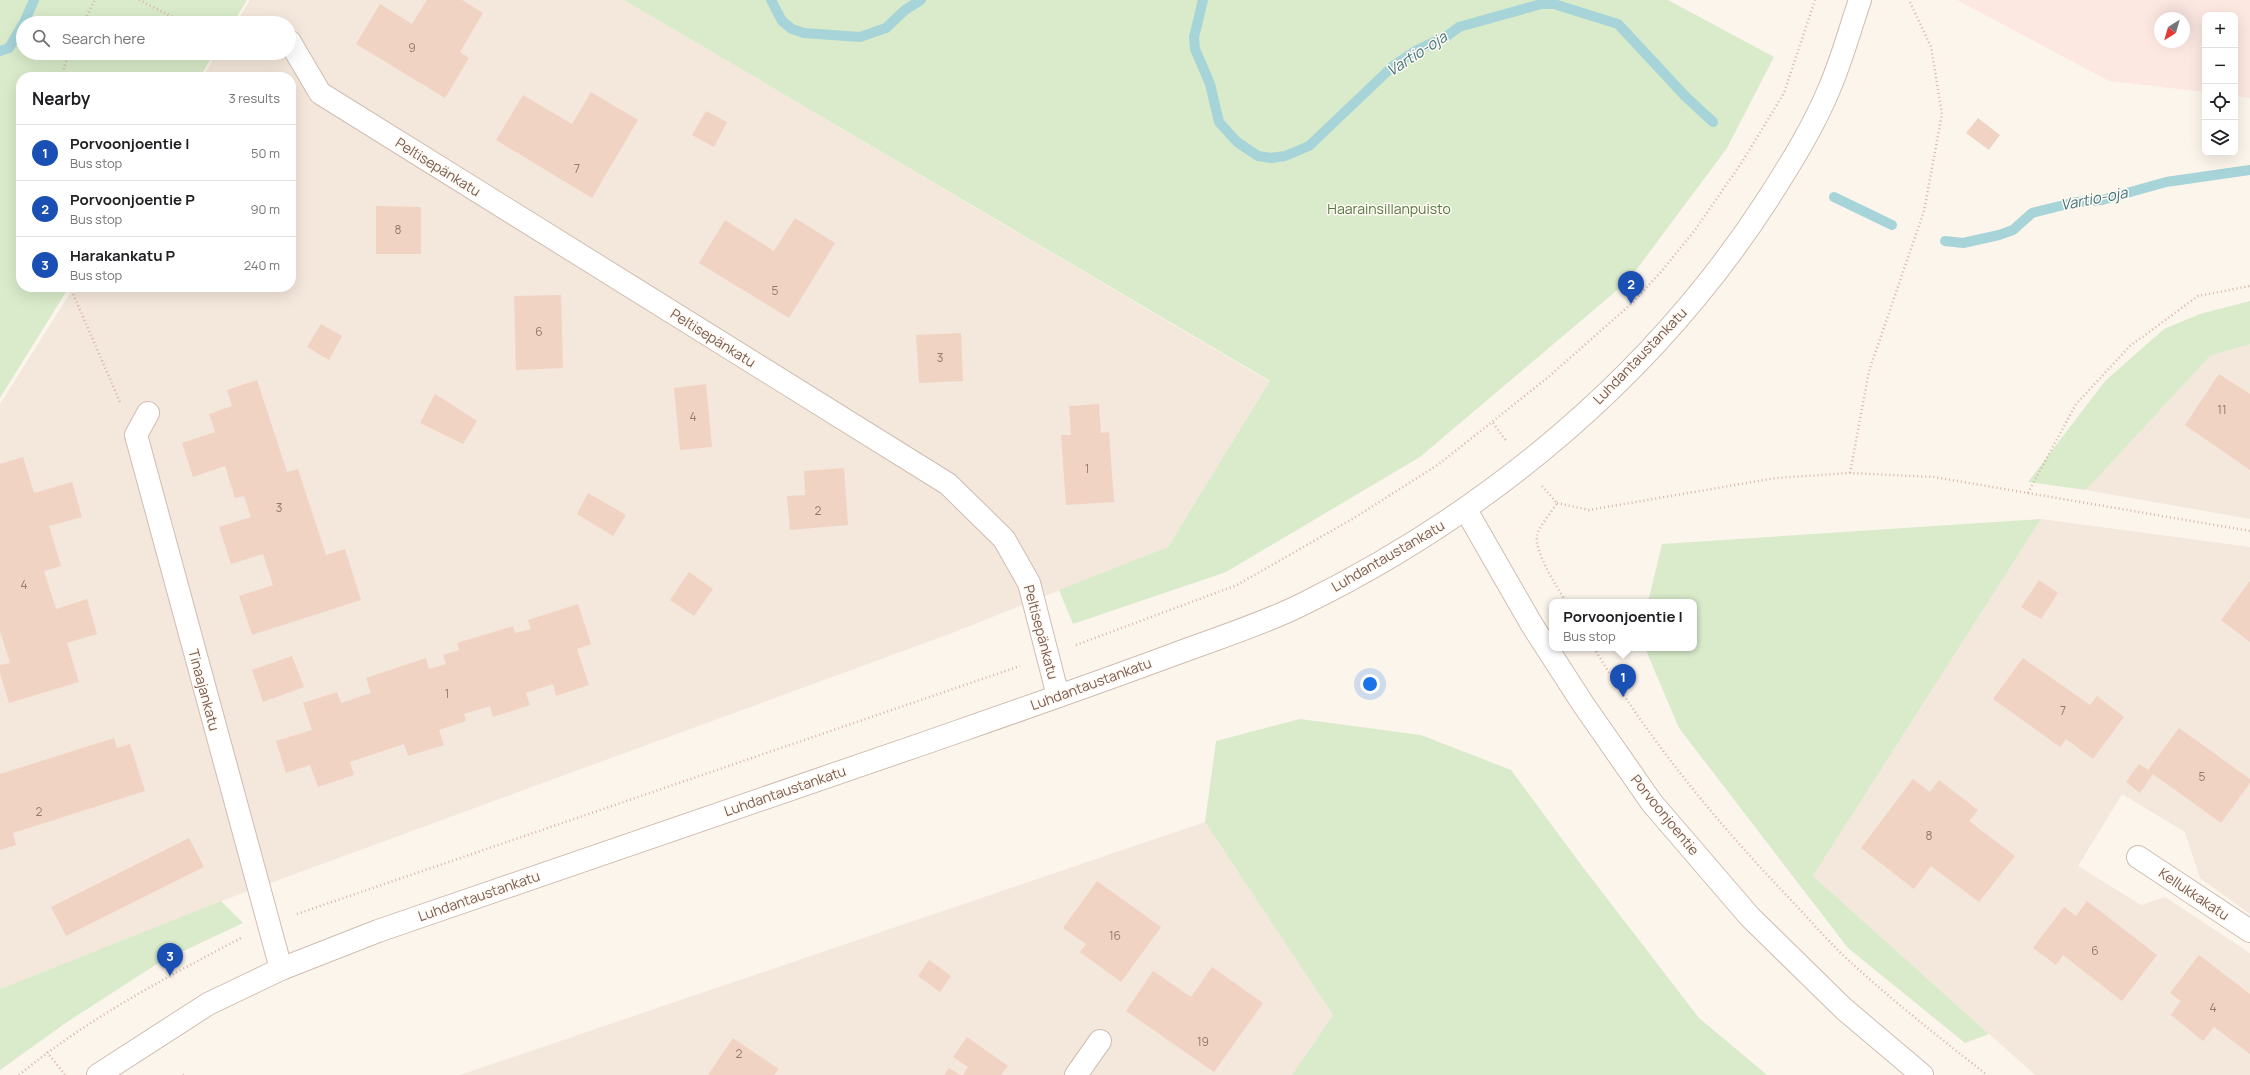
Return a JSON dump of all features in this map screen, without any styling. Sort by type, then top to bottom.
[{"type":"street","name":"Luhdantaustankatu","points":[[98,1075],[208,1004],[281,969],[378,931],[1058,696],[1204,644],[1300,606],[1392,557],[1466,510],[1525,466],[1595,404],[1656,342],[1698,295],[1744,236],[1792,161],[1830,88],[1860,0]]},
{"type":"street","name":"Peltisepänkatu","points":[[296,52],[320,93],[948,484],[1004,539],[1029,583],[1058,696]]},
{"type":"street","points":[[136,435],[148,413]]},
{"type":"street","name":"Tinaajankatu","points":[[136,435],[267,924],[281,969]]},
{"type":"street","name":"Porvoonjoentie","points":[[1466,510],[1553,658],[1652,803],[1750,917],[1844,1009],[1922,1075]]},
{"type":"street","name":"Kellukkakatu","points":[[2138,857],[2250,931]]},
{"type":"street","points":[[1076,1075],[1100,1041]]},
{"type":"path","points":[[87,16],[95,0]]},
{"type":"path","points":[[139,0],[171,16]]},
{"type":"path","points":[[19,1075],[47,1052],[144,990],[267,924],[1048,656],[1237,585],[1354,518],[1433,468],[1493,423],[1546,379],[1631,304],[1660,273],[1695,230],[1742,162],[1784,93],[1815,0]]},
{"type":"path","points":[[1850,473],[1869,371],[1924,211],[1942,114],[1931,47],[1909,0]]},
{"type":"path","points":[[63,72],[67,60]]},
{"type":"path","points":[[2028,493],[2076,404],[2130,346],[2198,296],[2250,286]]},
{"type":"path","points":[[72,292],[136,435]]},
{"type":"path","points":[[1493,423],[1525,466],[1557,503],[1589,510],[1776,478],[1850,473],[1934,477],[2250,531]]},
{"type":"path","points":[[1557,503],[1537,534],[1540,552],[1550,575],[1564,599]]},
{"type":"path","points":[[1596,651],[1623,697],[1670,761],[1745,852],[1844,957],[1915,1018],[1987,1075]]},
{"type":"path","points":[[47,1052],[65,1075]]},
{"type":"shaded area","points":[[250,0],[624,0],[1270,382],[1168,547],[952,633],[221,901],[0,989],[0,404],[71,292],[296,292],[296,72],[206,72],[213,60],[296,60],[296,16],[240,16]]},
{"type":"shaded area","points":[[1957,0],[2250,0],[2250,98],[2238,96],[2238,12],[2202,12],[2202,92],[2109,81]]},
{"type":"shaded area","points":[[2250,344],[2250,519],[2086,490],[2210,356]]},
{"type":"shaded area","points":[[2041,519],[2250,547],[2250,914],[2200,878],[2185,832],[2122,794],[2078,866],[2141,905],[2165,897],[2250,953],[2250,1075],[2035,1075],[1813,876]]},
{"type":"shaded area","points":[[1205,822],[1333,1015],[1292,1075],[460,1075]]},
{"type":"green space","points":[[0,0],[247,0],[237,16],[16,16],[16,60],[210,60],[203,72],[16,72],[16,292],[66,292],[0,398]]},
{"type":"green space","name":"Haarainsillanpuisto","points":[[624,0],[1668,0],[1774,57],[1727,148],[1628,281],[1420,457],[1226,572],[1073,624],[1059,590],[1168,547],[1270,381]]},
{"type":"green space","points":[[2250,301],[2250,344],[2210,356],[2086,490],[2028,482],[2105,381],[2164,329],[2200,314]]},
{"type":"green space","points":[[2041,519],[1813,876],[1989,1034],[1965,1043],[1848,948],[1679,728],[1646,651],[1697,651],[1697,599],[1649,599],[1662,544]]},
{"type":"green space","points":[[1300,719],[1421,735],[1511,770],[1582,866],[1699,1018],[1767,1075],[1292,1075],[1333,1015],[1205,822],[1216,741]]},
{"type":"green space","points":[[221,901],[243,923],[160,962],[67,1022],[0,1070],[0,989]]},
{"type":"building","points":[[427,0],[462,0],[483,13],[460,52],[469,58],[445,98],[356,44],[380,4],[412,24]]},
{"type":"building","points":[[591,92],[638,120],[592,198],[496,140],[523,95],[572,124]]},
{"type":"building","points":[[706,111],[727,122],[714,147],[692,135]]},
{"type":"building","points":[[1978,118],[2000,135],[1989,150],[1966,133]]},
{"type":"building","points":[[376,206],[421,207],[421,254],[376,254]]},
{"type":"building","points":[[795,218],[835,243],[789,318],[699,263],[725,220],[774,251]]},
{"type":"building","points":[[561,295],[563,368],[516,370],[514,296]]},
{"type":"building","points":[[321,324],[342,336],[329,360],[307,347]]},
{"type":"building","points":[[961,333],[963,381],[919,383],[916,335]]},
{"type":"building","points":[[2219,374],[2250,394],[2250,470],[2185,425]]},
{"type":"building","points":[[257,380],[287,472],[298,469],[326,555],[345,549],[361,600],[252,635],[239,596],[273,585],[263,554],[231,564],[219,527],[251,517],[244,496],[235,498],[225,466],[193,477],[182,443],[215,432],[209,414],[232,406],[227,390]]},
{"type":"building","points":[[706,384],[712,447],[680,450],[674,388]]},
{"type":"building","points":[[435,394],[477,421],[463,444],[420,423]]},
{"type":"building","points":[[1099,404],[1101,433],[1109,432],[1114,502],[1066,505],[1061,435],[1071,435],[1069,406]]},
{"type":"building","points":[[23,457],[34,493],[72,482],[82,517],[49,526],[61,566],[44,571],[56,609],[87,599],[97,634],[67,643],[79,682],[9,703],[0,673],[0,665],[10,663],[0,631],[0,464]]},
{"type":"building","points":[[844,468],[848,525],[790,530],[787,496],[805,495],[804,471]]},
{"type":"building","points":[[588,493],[626,515],[613,536],[577,514]]},
{"type":"building","points":[[689,572],[713,589],[694,616],[670,600]]},
{"type":"building","points":[[2039,580],[2058,593],[2041,619],[2021,607]]},
{"type":"building","points":[[2250,581],[2250,642],[2221,620]]},
{"type":"building","points":[[578,604],[591,644],[577,649],[589,685],[556,696],[553,684],[526,693],[530,705],[493,717],[490,706],[464,714],[466,721],[439,730],[444,745],[408,756],[404,744],[350,762],[354,775],[318,787],[310,765],[286,773],[276,741],[312,730],[303,703],[337,692],[341,703],[371,693],[366,678],[426,658],[429,669],[446,664],[443,655],[459,650],[457,643],[513,626],[515,633],[531,629],[528,620]]},
{"type":"building","points":[[292,656],[304,687],[263,702],[252,670]]},
{"type":"building","points":[[2023,658],[2090,705],[2097,696],[2124,717],[2093,759],[2066,739],[2060,747],[1993,699]]},
{"type":"building","points":[[2179,728],[2250,779],[2250,783],[2221,823],[2153,774],[2140,793],[2126,782],[2139,764],[2148,770]]},
{"type":"building","points":[[114,738],[117,748],[130,744],[145,791],[13,833],[16,845],[0,850],[0,774]]},
{"type":"building","points":[[1913,779],[1930,792],[1939,780],[1978,810],[1969,821],[2015,856],[1979,902],[1931,866],[1914,889],[1861,848]]},
{"type":"building","points":[[189,838],[204,867],[66,936],[51,907]]},
{"type":"building","points":[[1097,881],[1161,927],[1121,982],[1080,952],[1086,944],[1063,928]]},
{"type":"building","points":[[2087,901],[2157,955],[2122,1001],[2063,955],[2056,965],[2033,948],[2064,907],[2076,916]]},
{"type":"building","points":[[2199,955],[2250,994],[2250,1054],[2214,1027],[2203,1041],[2171,1015],[2181,1001],[2170,993]]},
{"type":"building","points":[[929,960],[951,976],[940,992],[918,976]]},
{"type":"building","points":[[1212,967],[1263,1003],[1214,1072],[1126,1011],[1153,971],[1191,997]]},
{"type":"building","points":[[967,1037],[1008,1066],[1001,1075],[963,1075],[968,1067],[953,1057]]},
{"type":"building","points":[[733,1038],[779,1069],[774,1075],[708,1075]]},
{"type":"building","points":[[949,1068],[960,1075],[944,1075]]},
{"type":"waterway","name":"Vartio-oja","points":[[27,16],[34,0]]},
{"type":"waterway","name":"Vartio-oja","points":[[771,0],[782,21],[792,29],[804,33],[860,37],[886,28],[905,10],[921,0]]},
{"type":"waterway","name":"Vartio-oja","points":[[1203,0],[1194,37],[1195,49],[1210,84],[1219,122],[1237,142],[1258,156],[1271,158],[1285,156],[1309,146],[1393,66],[1417,50],[1447,36],[1459,27],[1541,4],[1554,4],[1618,24],[1685,96],[1713,122]]},
{"type":"waterway","name":"Vartio-oja","points":[[0,51],[9,48],[16,36]]},
{"type":"waterway","name":"Vartio-oja","points":[[1945,241],[1963,243],[1999,235],[2013,230],[2032,213],[2076,202],[2102,200],[2166,182],[2250,170]]},
{"type":"waterway","name":"Vartio-oja","points":[[1834,197],[1892,225]]},
{"type":"place","name":"Porvoonjoentie P","points":[[1631,304]]},
{"type":"place","name":"Porvoonjoentie I","points":[[1623,697]]},
{"type":"place","name":"Harakankatu P","points":[[170,976]]}]
